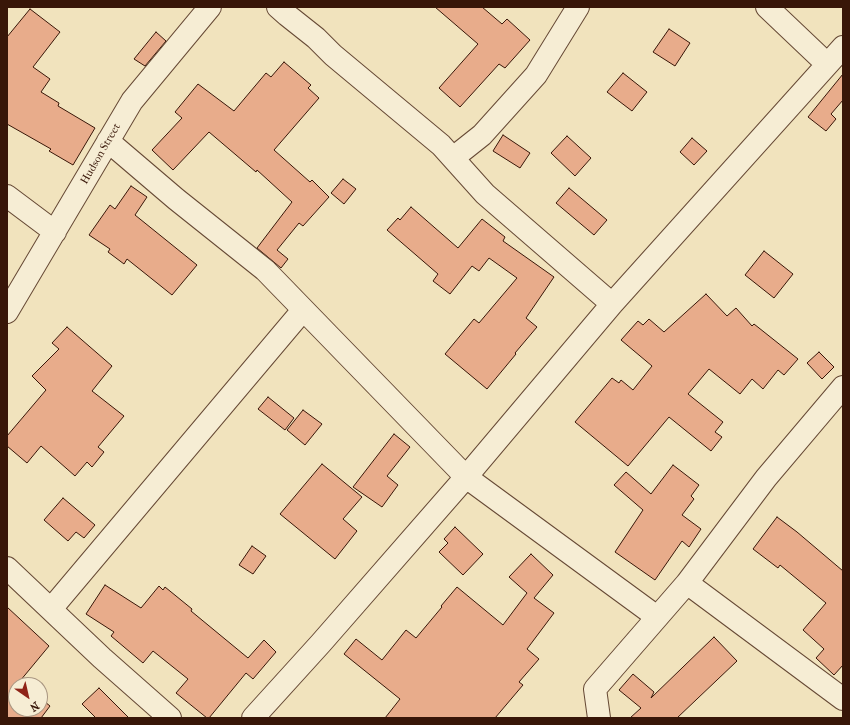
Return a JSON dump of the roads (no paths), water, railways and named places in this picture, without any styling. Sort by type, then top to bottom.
[{"type":"street","name":"Hudson Street","points":[[7,312],[132,101],[210,7]]},
{"type":"street","points":[[278,7],[441,145],[485,194],[612,304]]},
{"type":"street","points":[[453,158],[482,135],[536,74],[578,7]]},
{"type":"street","points":[[767,7],[827,64]]},
{"type":"street","points":[[253,718],[466,478],[612,304],[843,47]]},
{"type":"street","points":[[108,142],[265,270],[466,478],[657,617]]},
{"type":"street","points":[[7,196],[55,232]]},
{"type":"street","points":[[51,609],[304,310]]},
{"type":"street","points":[[600,718],[595,689],[686,582],[766,478],[843,387]]},
{"type":"street","points":[[7,568],[102,658],[170,718]]},
{"type":"street","points":[[686,582],[843,699]]}]
